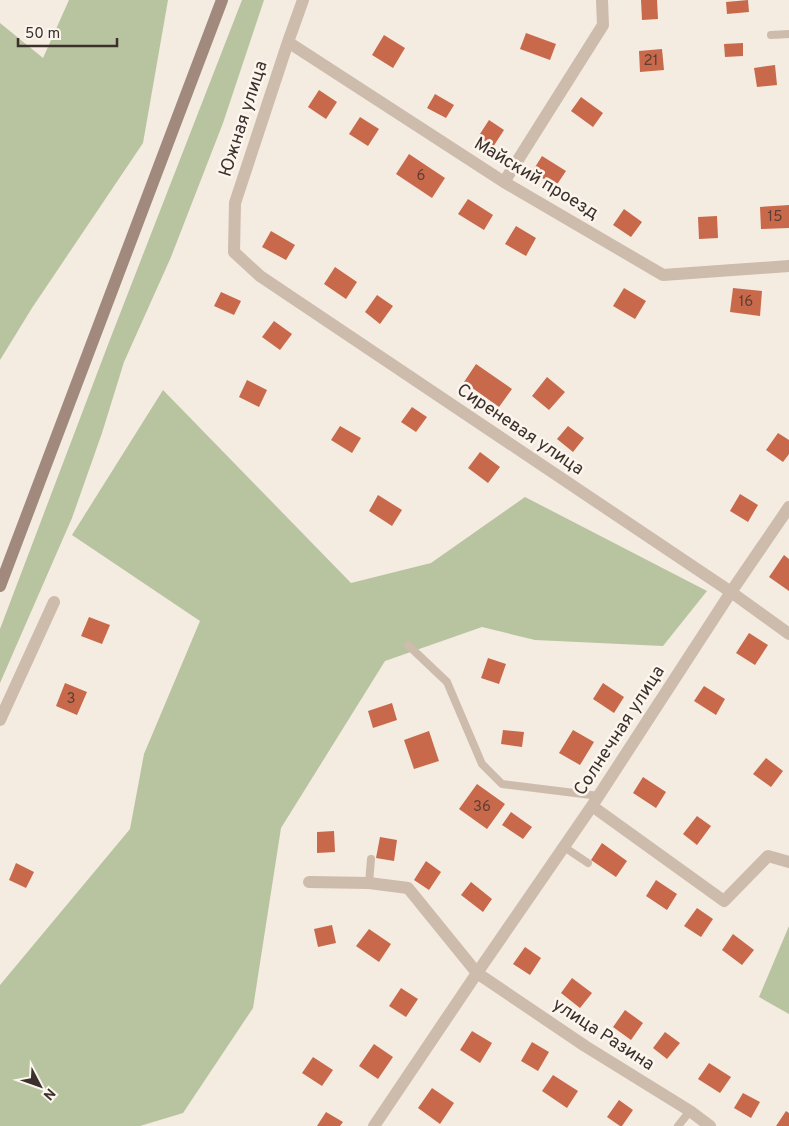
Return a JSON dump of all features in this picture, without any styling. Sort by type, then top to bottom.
[{"type":"street","points":[[0,586],[222,0]]},
{"type":"street","name":"Южная улица","points":[[234,252],[235,204],[288,42],[304,0]]},
{"type":"street","points":[[504,182],[603,25],[602,0]]},
{"type":"street","name":"Майский проезд","points":[[288,42],[504,182],[663,275],[789,266]]},
{"type":"street","name":"Сиреневая улица","points":[[234,252],[260,276],[731,592],[789,634]]},
{"type":"street","name":"Солнечная улица","points":[[374,1126],[595,801],[731,592],[789,507]]},
{"type":"street","points":[[0,720],[54,602]]},
{"type":"street","points":[[595,801],[724,901],[768,856],[789,862]]},
{"type":"street","points":[[308,882],[369,883],[408,888],[477,973]]},
{"type":"street","name":"улица Разина","points":[[477,973],[585,1046],[690,1111],[710,1126]]},
{"type":"lane","points":[[771,35],[789,34]]},
{"type":"lane","points":[[408,645],[447,682],[482,764],[502,784],[595,801]]},
{"type":"lane","points":[[564,846],[588,864]]},
{"type":"lane","points":[[369,883],[371,859]]},
{"type":"lane","points":[[678,1126],[690,1111]]},
{"type":"green space","points":[[69,0],[168,0],[143,143],[32,308],[0,360],[0,23],[43,58]]},
{"type":"green space","points":[[242,0],[264,0],[223,123],[171,257],[124,362],[102,433],[72,518],[0,683],[0,629]]},
{"type":"green space","points":[[163,390],[351,583],[431,563],[525,497],[707,591],[663,646],[535,640],[482,627],[385,661],[281,828],[253,1008],[183,1113],[140,1126],[0,1126],[0,985],[130,829],[144,754],[200,621],[72,535]]},
{"type":"green space","points":[[789,926],[789,1014],[759,997]]},
{"type":"building","points":[[641,0],[657,0],[658,19],[642,20]]},
{"type":"building","points":[[748,0],[749,12],[727,14],[726,2]]},
{"type":"building","points":[[526,33],[556,44],[550,60],[520,49]]},
{"type":"building","points":[[384,35],[405,48],[393,68],[372,55]]},
{"type":"building","points":[[743,43],[743,56],[725,57],[724,44]]},
{"type":"building","points":[[662,49],[664,70],[640,72],[639,51]]},
{"type":"building","points":[[775,65],[777,85],[757,87],[754,68]]},
{"type":"building","points":[[319,90],[337,102],[326,119],[308,107]]},
{"type":"building","points":[[435,94],[454,105],[446,118],[427,108]]},
{"type":"building","points":[[581,97],[603,113],[593,127],[571,111]]},
{"type":"building","points":[[360,117],[379,129],[368,146],[349,134]]},
{"type":"building","points":[[489,120],[504,130],[493,147],[478,137]]},
{"type":"building","points":[[409,154],[445,178],[432,198],[396,174]]},
{"type":"building","points":[[542,156],[566,171],[556,186],[532,172]]},
{"type":"building","points":[[468,199],[493,215],[484,230],[458,214]]},
{"type":"building","points":[[789,205],[789,228],[761,229],[760,207]]},
{"type":"building","points":[[624,209],[642,222],[631,237],[613,225]]},
{"type":"building","points":[[717,216],[718,238],[699,239],[698,217]]},
{"type":"building","points":[[516,226],[536,238],[526,256],[505,244]]},
{"type":"building","points":[[271,231],[295,245],[286,260],[262,247]]},
{"type":"building","points":[[335,267],[357,282],[346,299],[324,284]]},
{"type":"building","points":[[624,288],[646,301],[635,319],[613,306]]},
{"type":"building","points":[[733,288],[762,291],[760,316],[730,312]]},
{"type":"building","points":[[221,292],[241,301],[234,315],[214,306]]},
{"type":"building","points":[[377,295],[393,306],[380,324],[365,312]]},
{"type":"building","points":[[274,321],[292,334],[280,350],[262,337]]},
{"type":"building","points":[[476,364],[512,389],[499,407],[464,382]]},
{"type":"building","points":[[547,377],[565,392],[549,410],[532,396]]},
{"type":"building","points":[[247,380],[267,390],[259,407],[239,397]]},
{"type":"building","points":[[412,407],[427,417],[416,432],[401,422]]},
{"type":"building","points":[[340,426],[361,438],[352,453],[331,440]]},
{"type":"building","points":[[568,426],[584,438],[573,452],[557,439]]},
{"type":"building","points":[[778,433],[789,440],[789,454],[783,462],[766,450]]},
{"type":"building","points":[[480,452],[500,467],[488,483],[468,468]]},
{"type":"building","points":[[740,494],[758,505],[748,522],[730,511]]},
{"type":"building","points":[[378,495],[402,510],[392,526],[369,511]]},
{"type":"building","points":[[784,555],[789,559],[789,591],[769,577]]},
{"type":"building","points":[[89,617],[110,625],[102,644],[81,636]]},
{"type":"building","points":[[749,633],[768,645],[755,665],[736,653]]},
{"type":"building","points":[[488,658],[506,664],[499,684],[481,678]]},
{"type":"building","points":[[65,683],[87,692],[77,715],[56,706]]},
{"type":"building","points":[[603,683],[624,697],[614,713],[593,699]]},
{"type":"building","points":[[704,686],[725,699],[716,715],[694,701]]},
{"type":"building","points":[[392,703],[397,720],[373,728],[368,711]]},
{"type":"building","points":[[503,730],[524,732],[522,747],[501,744]]},
{"type":"building","points":[[573,730],[594,742],[580,765],[559,753]]},
{"type":"building","points":[[429,731],[439,761],[414,769],[404,740]]},
{"type":"building","points":[[766,758],[783,771],[771,787],[753,774]]},
{"type":"building","points":[[643,777],[666,792],[656,808],[633,793]]},
{"type":"building","points":[[477,784],[505,804],[487,829],[459,809]]},
{"type":"building","points":[[511,812],[532,827],[523,839],[502,825]]},
{"type":"building","points":[[697,816],[711,826],[697,845],[683,834]]},
{"type":"building","points":[[334,831],[335,852],[317,853],[317,832]]},
{"type":"building","points":[[380,837],[397,840],[394,861],[376,858]]},
{"type":"building","points":[[602,843],[627,861],[616,877],[591,860]]},
{"type":"building","points":[[426,861],[441,872],[429,890],[414,880]]},
{"type":"building","points":[[16,863],[34,872],[26,888],[9,880]]},
{"type":"building","points":[[656,880],[677,894],[667,910],[646,896]]},
{"type":"building","points":[[471,882],[492,899],[483,912],[461,895]]},
{"type":"building","points":[[697,908],[713,919],[701,937],[684,926]]},
{"type":"building","points":[[332,925],[336,943],[318,947],[314,929]]},
{"type":"building","points":[[369,929],[391,944],[379,962],[356,946]]},
{"type":"building","points":[[733,934],[754,950],[742,965],[722,950]]},
{"type":"building","points":[[525,947],[541,958],[530,975],[513,964]]},
{"type":"building","points":[[572,978],[592,993],[580,1008],[561,993]]},
{"type":"building","points":[[401,988],[418,999],[406,1017],[389,1006]]},
{"type":"building","points":[[625,1010],[643,1023],[631,1040],[613,1027]]},
{"type":"building","points":[[472,1031],[492,1043],[480,1063],[460,1050]]},
{"type":"building","points":[[665,1032],[680,1043],[667,1059],[653,1048]]},
{"type":"building","points":[[532,1042],[549,1052],[538,1071],[521,1061]]},
{"type":"building","points":[[374,1044],[393,1057],[378,1079],[359,1066]]},
{"type":"building","points":[[313,1057],[333,1070],[322,1086],[302,1073]]},
{"type":"building","points":[[709,1063],[731,1077],[720,1093],[698,1079]]},
{"type":"building","points":[[553,1075],[578,1091],[567,1108],[542,1091]]},
{"type":"building","points":[[432,1088],[454,1103],[440,1124],[418,1108]]},
{"type":"building","points":[[743,1093],[760,1102],[751,1118],[734,1108]]},
{"type":"building","points":[[619,1100],[633,1110],[622,1126],[607,1117]]},
{"type":"building","points":[[786,1111],[789,1113],[789,1126],[776,1126]]},
{"type":"building","points":[[326,1112],[343,1122],[340,1126],[317,1126]]}]
